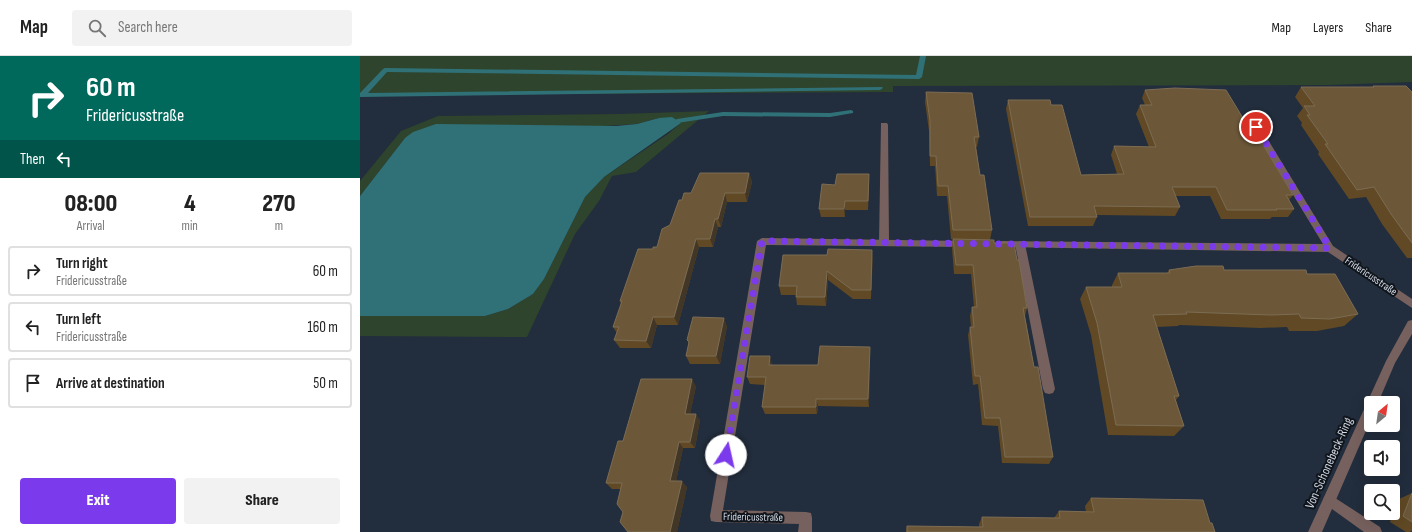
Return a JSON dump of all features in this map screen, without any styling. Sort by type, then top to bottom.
[{"type":"street","points":[[884,125],[884,242]]},
{"type":"street","name":"Fridericusstraße","points":[[1256,127],[1330,248],[1412,304]]},
{"type":"street","name":"Fridericusstraße","points":[[805,532],[806,518],[716,516],[762,241],[978,244]]},
{"type":"street","points":[[994,244],[1330,248]]},
{"type":"street","points":[[1020,244],[1049,389]]},
{"type":"street","name":"Von-Schonebeck-Ring","points":[[1376,396],[1391,361],[1412,324]]},
{"type":"street","name":"Von-Schonebeck-Ring","points":[[1315,532],[1364,422]]},
{"type":"street","points":[[1329,500],[1375,532]]},
{"type":"shaded area","points":[[360,56],[1412,56],[1412,82],[1330,85],[893,86],[893,92],[360,95]]},
{"type":"shaded area","points":[[709,111],[636,172],[612,176],[599,201],[575,234],[527,337],[360,336],[360,316],[485,316],[508,309],[533,294],[544,279],[585,197],[604,177],[668,134],[681,123],[659,118],[637,124],[405,138],[360,196],[360,181],[401,131],[438,116],[619,114]]},
{"type":"shaded area","points":[[672,117],[681,123],[604,177],[585,197],[544,279],[533,294],[508,309],[485,316],[360,316],[360,196],[405,138],[413,132],[436,124],[616,126],[637,124],[659,118]]},
{"type":"building","points":[[1373,86],[1406,86],[1412,92],[1412,243],[1374,187],[1357,190],[1325,144],[1328,144],[1307,115],[1310,115],[1304,106],[1315,106],[1301,87],[1374,87]]},
{"type":"building","points":[[1175,88],[1226,90],[1258,143],[1262,143],[1293,195],[1286,195],[1294,209],[1227,210],[1216,187],[1172,187],[1180,207],[1094,206],[1097,217],[1030,217],[1008,100],[1050,100],[1051,105],[1062,105],[1081,175],[1124,174],[1114,146],[1156,147],[1140,105],[1152,105],[1145,90]]},
{"type":"building","points":[[926,92],[972,93],[979,137],[974,137],[980,175],[984,175],[992,230],[953,230],[948,186],[938,186],[936,156],[930,156],[930,121]]},
{"type":"building","points":[[700,173],[749,173],[745,193],[725,193],[718,219],[715,219],[710,239],[696,239],[674,317],[653,317],[646,341],[614,340],[619,327],[613,327],[622,301],[620,301],[638,249],[653,249],[653,247],[657,247],[662,229],[670,225],[679,200],[682,200],[684,193],[691,193]]},
{"type":"building","points":[[837,174],[869,174],[868,201],[845,201],[844,209],[819,209],[822,184],[835,185]]},
{"type":"building","points":[[953,239],[994,240],[994,243],[1014,243],[1017,260],[1019,260],[1027,308],[1023,308],[1034,367],[1038,367],[1053,457],[1005,457],[1000,418],[985,418],[980,376],[975,376],[970,327],[974,327],[972,307],[977,307],[973,265],[956,265]]},
{"type":"building","points":[[828,249],[872,250],[871,290],[852,290],[827,271],[825,297],[796,297],[797,286],[779,286],[783,255],[827,255]]},
{"type":"building","points":[[1196,266],[1223,266],[1224,270],[1306,270],[1307,274],[1335,274],[1358,314],[1330,319],[1301,318],[1299,314],[1271,315],[1186,312],[1187,314],[1153,315],[1179,396],[1174,396],[1184,426],[1116,425],[1097,323],[1086,287],[1122,287],[1118,273],[1170,273],[1169,270]]},
{"type":"building","points":[[693,317],[724,318],[716,356],[686,356],[689,342],[687,340]]},
{"type":"building","points":[[820,346],[870,347],[868,399],[816,399],[816,407],[762,407],[766,377],[747,377],[750,356],[770,356],[769,365],[818,365]]},
{"type":"building","points":[[641,379],[692,379],[685,414],[696,414],[690,442],[679,442],[670,481],[682,481],[670,532],[628,532],[620,522],[623,512],[617,504],[622,483],[606,483],[618,441],[623,441]]},
{"type":"building","points":[[1412,493],[1412,522],[1403,516]]},
{"type":"building","points":[[1091,498],[1203,500],[1210,523],[1212,523],[1215,532],[907,532],[907,526],[983,527],[982,517],[1060,518],[1059,511],[1094,512]]},
{"type":"waterway","points":[[363,95],[385,70],[919,77],[923,56]]},
{"type":"waterway","points":[[363,95],[880,88]]},
{"type":"waterway","points":[[677,121],[723,114],[830,115],[851,112]]},
{"type":"route","points":[[726,455],[762,241],[1330,248],[1256,127]]}]
